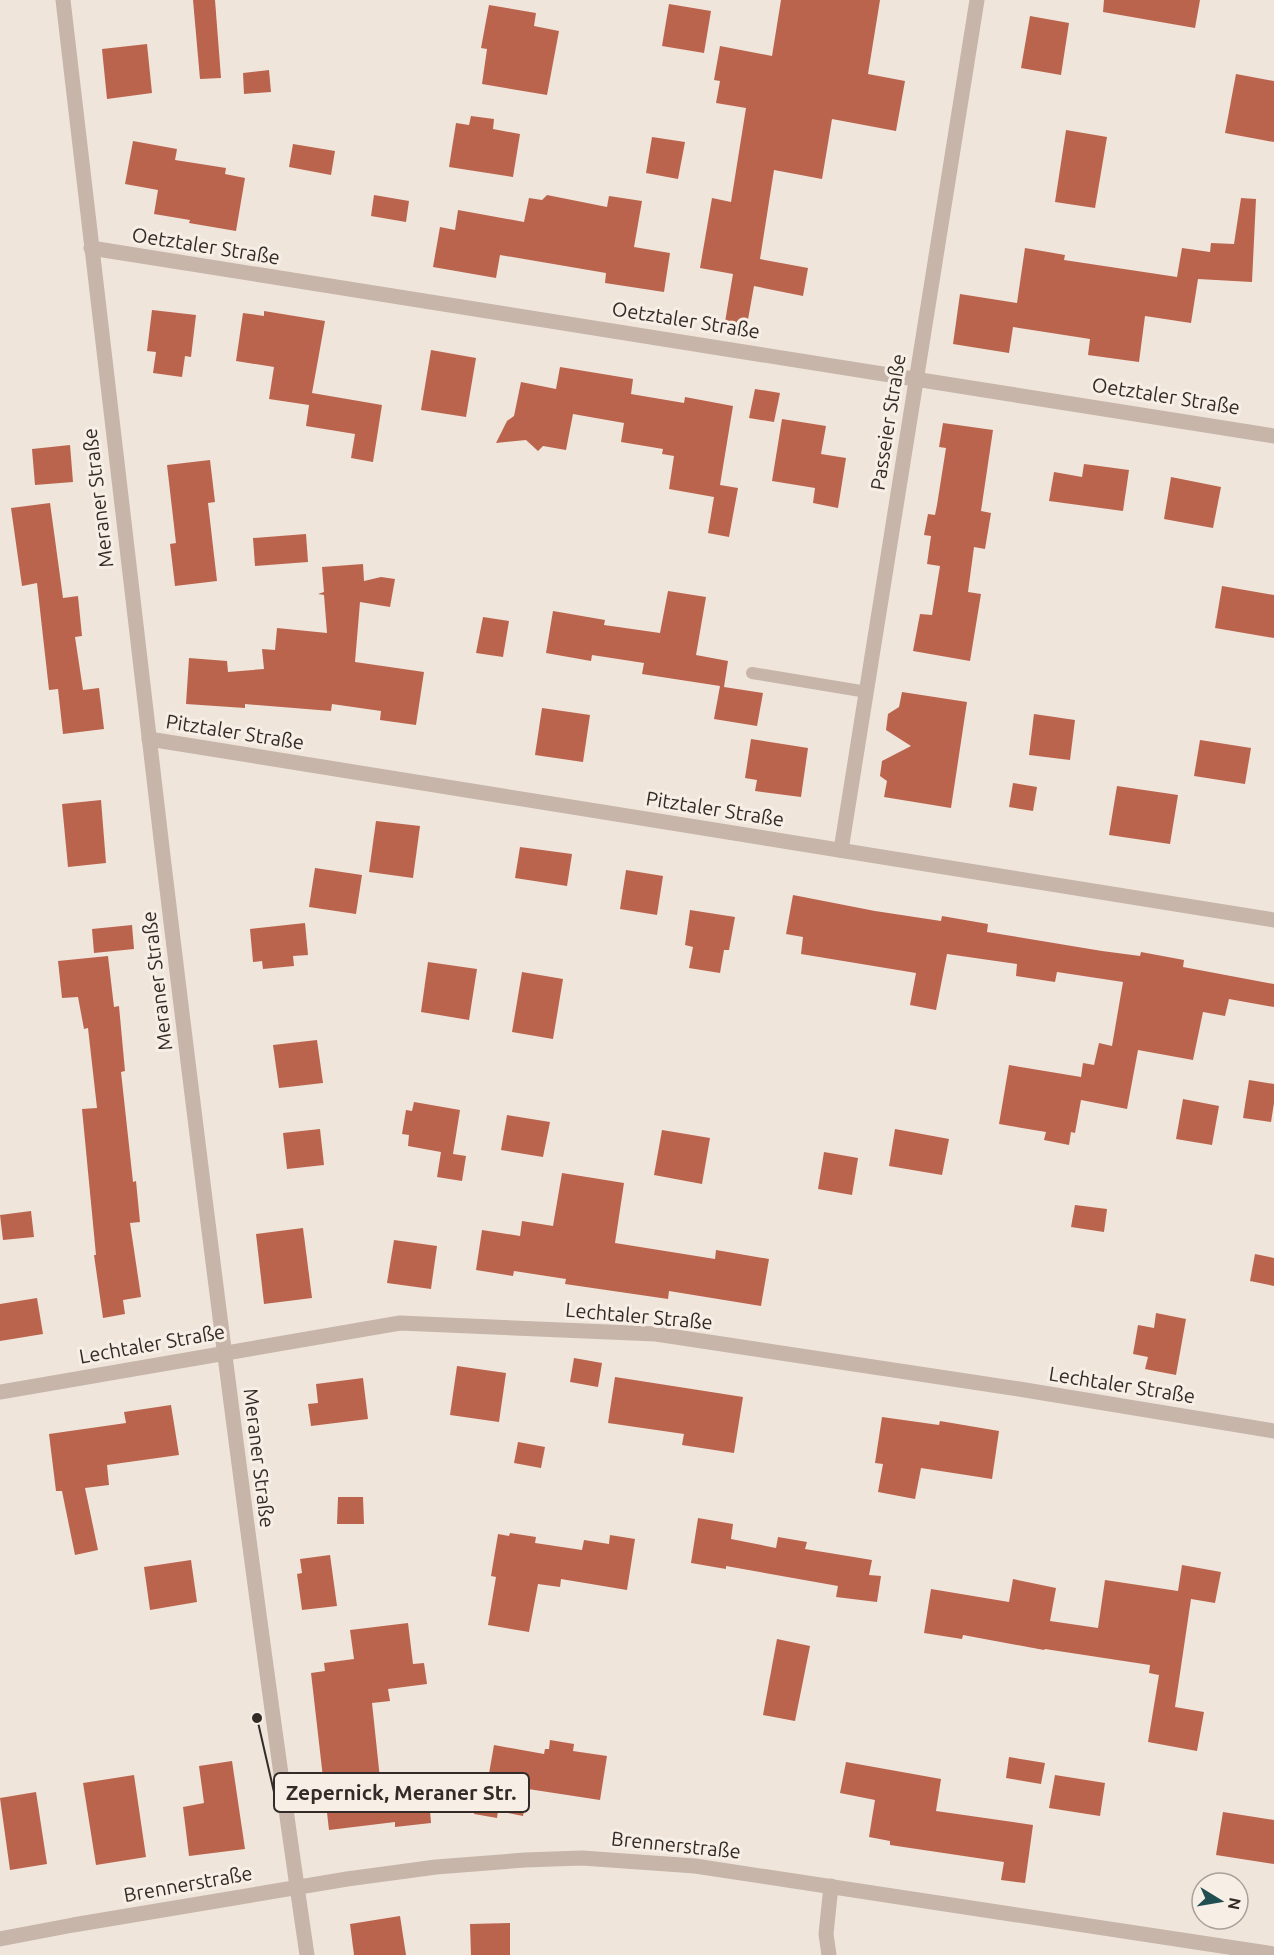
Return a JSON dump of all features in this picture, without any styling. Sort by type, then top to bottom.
[{"type":"street","name":"Meraner Straße","points":[[63,0],[102,362],[224,1353],[261,1636],[307,1955]]},
{"type":"street","name":"Passeier Straße","points":[[841,850],[977,0]]},
{"type":"street","name":"Oetztaler Straße","points":[[91,248],[1274,436]]},
{"type":"street","name":"Pitztaler Straße","points":[[149,739],[1274,920]]},
{"type":"street","name":"Lechtaler Straße","points":[[0,1392],[400,1323],[656,1334],[1274,1431]]},
{"type":"street","name":"Brennerstraße","points":[[0,1939],[297,1887],[436,1867],[532,1859],[582,1858],[695,1866],[1274,1954]]},
{"type":"street","points":[[829,1955],[826,1934],[831,1886]]},
{"type":"lane","points":[[752,673],[867,692]]},
{"type":"building","points":[[193,0],[215,0],[221,78],[200,79]]},
{"type":"building","points":[[781,0],[880,0],[868,74],[905,81],[896,131],[832,119],[822,179],[774,170],[760,259],[808,268],[803,296],[754,286],[747,325],[725,322],[733,274],[700,268],[712,198],[731,202],[746,108],[716,103],[720,81],[714,80],[720,46],[772,56]]},
{"type":"building","points":[[1104,0],[1200,0],[1195,28],[1103,12]]},
{"type":"building","points":[[669,4],[711,11],[704,53],[662,46]]},
{"type":"building","points":[[489,5],[536,13],[534,26],[559,31],[547,95],[482,84],[487,49],[481,48]]},
{"type":"building","points":[[1030,16],[1069,23],[1061,75],[1021,68]]},
{"type":"building","points":[[147,44],[152,93],[107,99],[102,49]]},
{"type":"building","points":[[269,70],[271,92],[244,94],[243,73]]},
{"type":"building","points":[[1236,74],[1274,81],[1274,142],[1225,133]]},
{"type":"building","points":[[471,116],[494,119],[493,129],[520,134],[513,177],[449,167],[456,123],[469,125]]},
{"type":"building","points":[[1066,130],[1107,137],[1095,208],[1055,202]]},
{"type":"building","points":[[652,137],[685,142],[678,179],[646,173]]},
{"type":"building","points":[[133,141],[177,149],[175,160],[226,168],[225,174],[245,178],[236,231],[154,214],[158,190],[125,184]]},
{"type":"building","points":[[293,144],[335,151],[331,175],[289,167]]},
{"type":"building","points":[[374,195],[409,201],[406,222],[371,216]]},
{"type":"building","points":[[547,195],[607,207],[609,196],[642,201],[634,247],[670,253],[664,292],[605,283],[606,273],[500,255],[496,278],[433,267],[440,227],[455,230],[458,210],[524,222],[529,198],[542,200]]},
{"type":"building","points":[[1241,198],[1256,199],[1252,282],[1198,279],[1191,323],[1145,316],[1139,362],[1088,355],[1090,339],[1013,327],[1009,353],[953,344],[960,294],[1017,303],[1025,248],[1065,255],[1064,260],[1177,277],[1182,248],[1210,252],[1211,243],[1234,244]]},
{"type":"building","points":[[152,310],[196,315],[191,357],[185,356],[182,377],[153,373],[156,352],[147,351]]},
{"type":"building","points":[[264,311],[325,321],[312,393],[382,405],[373,462],[351,458],[355,434],[306,426],[309,405],[269,399],[274,367],[236,361],[243,313],[264,316]]},
{"type":"building","points":[[431,350],[476,358],[466,417],[421,410]]},
{"type":"building","points":[[560,367],[633,379],[631,394],[684,403],[685,397],[733,406],[720,485],[738,488],[729,537],[708,533],[714,497],[669,489],[674,456],[662,454],[663,449],[621,442],[624,423],[573,414],[566,450],[543,446],[538,451],[526,440],[496,443],[507,421],[514,416],[521,382],[556,389]]},
{"type":"building","points":[[755,389],[780,393],[774,422],[749,418]]},
{"type":"building","points":[[782,419],[826,426],[821,454],[846,458],[838,508],[813,503],[815,488],[772,481]]},
{"type":"building","points":[[943,423],[993,430],[981,511],[991,513],[985,549],[974,547],[968,592],[981,594],[970,661],[913,651],[920,614],[932,615],[940,566],[927,564],[931,536],[924,535],[928,514],[935,515],[937,505],[946,448],[939,447]]},
{"type":"building","points":[[70,445],[73,482],[35,485],[32,449]]},
{"type":"building","points":[[210,460],[215,502],[208,503],[217,581],[175,586],[170,544],[176,543],[167,465]]},
{"type":"building","points":[[1084,464],[1129,470],[1123,511],[1049,501],[1054,472],[1082,477]]},
{"type":"building","points":[[1171,477],[1221,487],[1213,528],[1164,519]]},
{"type":"building","points":[[50,503],[63,598],[78,596],[82,636],[75,637],[83,690],[99,688],[104,729],[63,734],[58,689],[49,690],[37,583],[22,586],[11,508]]},
{"type":"building","points":[[306,534],[308,562],[255,566],[253,538]]},
{"type":"building","points":[[363,564],[364,581],[381,577],[395,579],[390,607],[360,602],[355,662],[424,672],[416,725],[380,720],[381,711],[332,704],[331,711],[245,704],[245,708],[186,704],[189,658],[227,661],[228,672],[264,669],[262,649],[275,650],[277,628],[327,633],[324,595],[318,594],[324,592],[322,567]]},
{"type":"building","points":[[1222,586],[1274,595],[1274,638],[1215,628]]},
{"type":"building","points":[[668,591],[706,597],[696,655],[728,661],[724,687],[763,693],[757,726],[714,719],[720,686],[642,674],[644,663],[592,655],[591,661],[546,653],[553,611],[605,620],[604,625],[660,633]]},
{"type":"building","points":[[483,617],[509,621],[503,657],[476,653]]},
{"type":"building","points":[[902,692],[967,702],[951,808],[884,797],[887,781],[880,776],[882,761],[911,746],[886,730],[888,714],[899,707]]},
{"type":"building","points":[[542,708],[590,715],[583,762],[535,755]]},
{"type":"building","points":[[1034,714],[1075,720],[1070,760],[1029,755]]},
{"type":"building","points":[[751,739],[808,748],[801,797],[755,791],[757,780],[745,778]]},
{"type":"building","points":[[1200,740],[1251,748],[1245,784],[1194,776]]},
{"type":"building","points":[[1013,783],[1037,787],[1033,811],[1009,807]]},
{"type":"building","points":[[1117,786],[1178,795],[1170,844],[1109,835]]},
{"type":"building","points":[[101,800],[106,863],[68,867],[62,804]]},
{"type":"building","points":[[376,821],[420,826],[413,878],[369,872]]},
{"type":"building","points":[[520,847],[572,854],[567,886],[515,878]]},
{"type":"building","points":[[315,868],[362,875],[356,914],[309,907]]},
{"type":"building","points":[[626,870],[663,876],[657,915],[620,909]]},
{"type":"building","points":[[793,895],[941,921],[942,916],[988,924],[987,932],[1102,951],[1140,956],[1141,952],[1184,960],[1183,967],[1274,984],[1274,1007],[1229,999],[1225,1016],[1203,1012],[1193,1060],[1138,1050],[1127,1109],[1081,1100],[1075,1133],[1071,1132],[1069,1145],[1044,1140],[1046,1132],[999,1124],[1009,1065],[1081,1077],[1083,1063],[1094,1065],[1099,1043],[1112,1046],[1123,982],[1057,972],[1055,982],[1016,976],[1017,964],[947,954],[936,1010],[910,1005],[916,973],[801,954],[803,937],[786,934]]},
{"type":"building","points":[[690,910],[735,917],[729,950],[724,950],[720,973],[689,968],[693,947],[685,945]]},
{"type":"building","points":[[305,923],[308,955],[293,956],[294,966],[263,969],[262,961],[253,962],[250,929]]},
{"type":"building","points":[[132,925],[134,949],[94,953],[92,929]]},
{"type":"building","points":[[108,956],[114,1007],[119,1006],[125,1071],[121,1072],[133,1182],[136,1181],[140,1222],[130,1223],[141,1297],[123,1300],[125,1314],[103,1318],[94,1255],[96,1255],[82,1109],[97,1108],[88,1028],[84,1029],[78,997],[62,998],[58,961]]},
{"type":"building","points":[[428,962],[477,969],[469,1020],[421,1012]]},
{"type":"building","points":[[522,972],[563,979],[553,1039],[512,1032]]},
{"type":"building","points":[[317,1040],[323,1083],[279,1088],[273,1045]]},
{"type":"building","points":[[1249,1080],[1274,1084],[1271,1122],[1243,1118]]},
{"type":"building","points":[[1183,1099],[1219,1106],[1212,1145],[1176,1139]]},
{"type":"building","points":[[414,1102],[460,1110],[453,1154],[466,1156],[462,1181],[437,1177],[441,1152],[408,1146],[409,1135],[402,1134],[406,1110],[412,1111]]},
{"type":"building","points":[[507,1115],[550,1122],[543,1157],[501,1150]]},
{"type":"building","points":[[320,1129],[324,1165],[287,1169],[283,1133]]},
{"type":"building","points":[[895,1129],[949,1139],[942,1175],[889,1166]]},
{"type":"building","points":[[662,1130],[710,1138],[702,1184],[654,1175]]},
{"type":"building","points":[[824,1152],[858,1158],[852,1195],[818,1189]]},
{"type":"building","points":[[562,1173],[624,1183],[615,1243],[715,1259],[716,1250],[769,1259],[761,1306],[669,1291],[668,1299],[565,1284],[566,1279],[514,1271],[513,1276],[476,1270],[482,1230],[520,1236],[522,1221],[553,1226]]},
{"type":"building","points":[[1075,1205],[1107,1209],[1104,1232],[1071,1227]]},
{"type":"building","points":[[31,1211],[34,1237],[3,1240],[0,1215]]},
{"type":"building","points":[[303,1228],[312,1298],[264,1304],[256,1234]]},
{"type":"building","points":[[394,1240],[437,1246],[431,1289],[387,1283]]},
{"type":"building","points":[[1255,1254],[1274,1258],[1274,1286],[1250,1281]]},
{"type":"building","points":[[37,1298],[43,1334],[0,1341],[0,1304]]},
{"type":"building","points":[[1156,1313],[1186,1319],[1176,1375],[1145,1369],[1148,1357],[1133,1354],[1138,1325],[1154,1328]]},
{"type":"building","points":[[574,1358],[602,1363],[598,1387],[570,1382]]},
{"type":"building","points":[[457,1366],[506,1373],[499,1422],[450,1415]]},
{"type":"building","points":[[615,1377],[743,1397],[734,1453],[682,1445],[684,1434],[608,1423]]},
{"type":"building","points":[[363,1378],[368,1419],[311,1426],[308,1404],[318,1403],[316,1384]]},
{"type":"building","points":[[171,1405],[179,1455],[107,1465],[109,1485],[85,1488],[98,1550],[75,1555],[62,1491],[56,1491],[49,1434],[126,1423],[124,1412]]},
{"type":"building","points":[[882,1417],[939,1425],[940,1421],[999,1431],[992,1479],[921,1468],[915,1499],[878,1492],[883,1464],[875,1463]]},
{"type":"building","points":[[518,1442],[545,1447],[541,1468],[514,1463]]},
{"type":"building","points":[[338,1497],[363,1497],[364,1524],[337,1524]]},
{"type":"building","points":[[698,1518],[733,1524],[731,1539],[776,1548],[778,1537],[807,1542],[805,1549],[872,1560],[869,1575],[881,1576],[877,1602],[836,1597],[838,1586],[726,1566],[726,1569],[691,1563]]},
{"type":"building","points":[[510,1533],[536,1537],[535,1543],[582,1550],[584,1540],[609,1544],[610,1535],[635,1539],[627,1590],[561,1579],[560,1587],[538,1584],[529,1632],[488,1625],[496,1577],[491,1576],[498,1534],[509,1536]]},
{"type":"building","points":[[330,1555],[337,1606],[302,1610],[297,1574],[302,1573],[300,1559]]},
{"type":"building","points":[[191,1560],[197,1602],[150,1610],[144,1567]]},
{"type":"building","points":[[1182,1565],[1221,1572],[1215,1603],[1191,1599],[1175,1707],[1204,1712],[1197,1751],[1148,1742],[1159,1675],[1149,1673],[1150,1665],[1044,1650],[963,1635],[962,1639],[924,1633],[931,1589],[1009,1602],[1013,1579],[1056,1588],[1050,1621],[1098,1628],[1105,1580],[1178,1591]]},
{"type":"building","points":[[408,1623],[413,1664],[424,1663],[427,1684],[388,1689],[390,1701],[372,1703],[381,1788],[428,1785],[431,1823],[395,1827],[395,1822],[329,1830],[311,1673],[325,1671],[324,1663],[354,1659],[350,1630]]},
{"type":"building","points":[[777,1639],[810,1646],[795,1721],[763,1715]]},
{"type":"building","points":[[550,1740],[574,1744],[573,1751],[607,1756],[600,1800],[528,1789],[523,1816],[498,1811],[497,1818],[474,1814],[480,1784],[487,1785],[494,1745],[544,1754],[545,1749],[549,1749]]},
{"type":"building","points":[[1009,1757],[1045,1763],[1041,1784],[1006,1778]]},
{"type":"building","points":[[232,1761],[245,1849],[189,1856],[183,1807],[204,1803],[199,1766]]},
{"type":"building","points":[[846,1762],[941,1779],[936,1811],[1033,1825],[1025,1883],[1001,1880],[1004,1862],[890,1845],[890,1841],[869,1837],[875,1800],[840,1793]]},
{"type":"building","points":[[134,1775],[146,1857],[96,1865],[83,1783]]},
{"type":"building","points":[[1055,1775],[1105,1783],[1100,1816],[1049,1808]]},
{"type":"building","points":[[36,1792],[47,1864],[10,1870],[0,1798]]},
{"type":"building","points":[[1223,1812],[1274,1820],[1274,1864],[1216,1855]]},
{"type":"building","points":[[400,1916],[406,1955],[354,1955],[350,1924]]},
{"type":"building","points":[[510,1923],[510,1955],[471,1955],[470,1924]]},
{"type":"place","name":"Zepernick, Meraner Str.","points":[[257,1718]]}]
